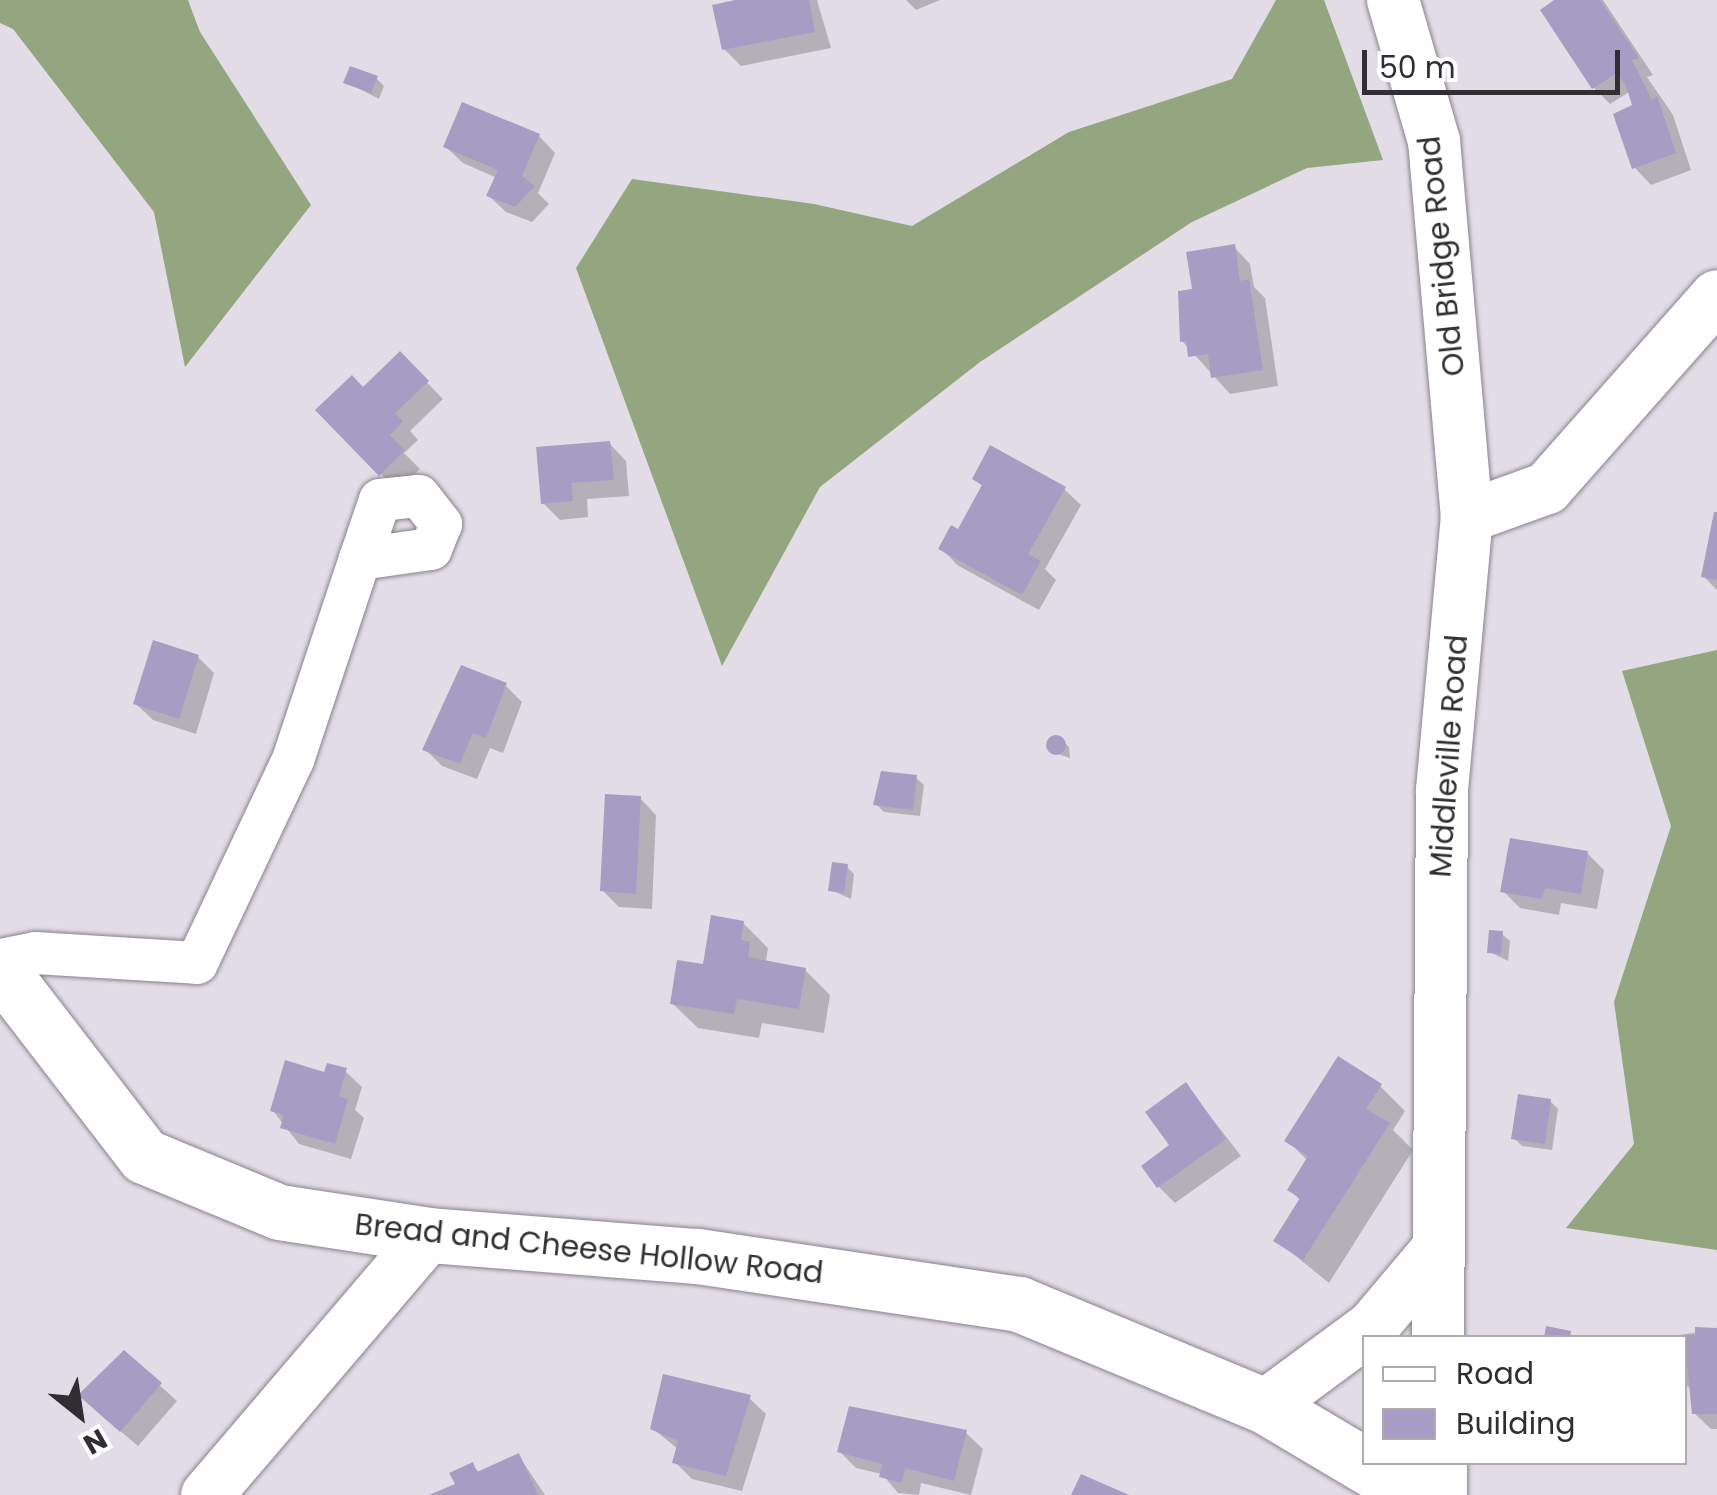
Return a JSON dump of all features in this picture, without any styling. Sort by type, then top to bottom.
[{"type":"main road","name":"Bread and Cheese Hollow Road","points":[[0,969],[144,1156],[279,1212],[429,1235],[698,1256],[1019,1304],[1265,1406],[1362,1464]]},
{"type":"main road","name":"Bread and Cheese Hollow Road","points":[[1364,1465],[1414,1495]]},
{"type":"street","name":"Old Bridge Road","points":[[1392,0],[1434,141],[1467,516]]},
{"type":"street","points":[[1467,516],[1547,488],[1717,296]]},
{"type":"street","name":"Middleville Road","points":[[1438,1335],[1442,790],[1467,516]]},
{"type":"street","points":[[0,960],[35,953],[197,963],[293,760],[360,559]]},
{"type":"street","points":[[208,1495],[429,1235]]},
{"type":"street","points":[[1265,1406],[1373,1326],[1437,1250]]},
{"type":"street","points":[[1440,1465],[1441,1495]]},
{"type":"green space","points":[[0,0],[188,0],[200,32],[311,205],[185,367],[154,212],[13,29],[0,23]]},
{"type":"green space","points":[[1276,0],[1324,0],[1383,160],[1307,168],[1192,222],[980,362],[820,487],[722,666],[576,268],[632,179],[814,204],[912,226],[1069,132],[1232,79]]},
{"type":"green space","points":[[1717,650],[1717,1250],[1566,1228],[1634,1144],[1614,1002],[1671,826],[1622,671]]},
{"type":"building","points":[[735,0],[809,0],[815,32],[722,50],[712,5]]},
{"type":"building","points":[[1554,0],[1600,0],[1639,58],[1632,60],[1652,100],[1657,96],[1676,153],[1632,169],[1613,114],[1632,105],[1626,86],[1617,73],[1592,89],[1540,10]]},
{"type":"building","points":[[350,66],[378,76],[371,93],[343,83]]},
{"type":"building","points":[[462,102],[540,134],[522,176],[535,186],[515,207],[486,196],[498,170],[443,147]]},
{"type":"building","points":[[1235,244],[1240,281],[1249,279],[1263,370],[1211,378],[1208,354],[1188,357],[1186,341],[1180,342],[1178,291],[1192,289],[1186,252]]},
{"type":"building","points":[[400,351],[429,381],[395,413],[403,421],[390,435],[405,450],[379,476],[315,410],[352,375],[363,387]]},
{"type":"building","points":[[610,441],[614,480],[571,483],[573,501],[541,504],[536,447]]},
{"type":"building","points":[[990,445],[1066,487],[1028,554],[1041,561],[1022,595],[938,549],[951,525],[958,529],[982,485],[972,479]]},
{"type":"building","points":[[1717,512],[1717,580],[1701,577]]},
{"type":"building","points":[[153,640],[199,655],[179,719],[133,704]]},
{"type":"building","points":[[461,665],[507,683],[486,738],[473,733],[460,764],[422,750]]},
{"type":"building","points":[[1052,735],[1060,735],[1066,745],[1060,755],[1052,755],[1046,749],[1046,741]]},
{"type":"building","points":[[881,771],[917,775],[913,810],[873,805]]},
{"type":"building","points":[[605,794],[641,796],[636,894],[600,891]]},
{"type":"building","points":[[1510,838],[1588,851],[1581,894],[1545,888],[1542,899],[1500,892]]},
{"type":"building","points":[[832,862],[848,864],[844,893],[828,891]]},
{"type":"building","points":[[711,915],[744,921],[741,940],[750,942],[748,957],[806,968],[799,1009],[737,999],[734,1014],[670,1004],[677,960],[703,964]]},
{"type":"building","points":[[1489,930],[1503,931],[1501,954],[1487,953]]},
{"type":"building","points":[[1338,1056],[1382,1084],[1366,1109],[1390,1123],[1303,1260],[1273,1241],[1300,1198],[1287,1190],[1308,1156],[1284,1141]]},
{"type":"building","points":[[285,1060],[324,1072],[327,1063],[347,1068],[339,1096],[348,1099],[335,1144],[280,1128],[284,1115],[270,1111]]},
{"type":"building","points":[[1186,1082],[1226,1139],[1157,1188],[1141,1166],[1169,1145],[1145,1112]]},
{"type":"building","points":[[1518,1094],[1551,1099],[1545,1144],[1511,1139]]},
{"type":"building","points":[[1546,1326],[1571,1331],[1570,1335],[1544,1335]]},
{"type":"building","points":[[1695,1327],[1717,1328],[1717,1414],[1692,1414],[1687,1335],[1695,1335]]},
{"type":"building","points":[[124,1350],[162,1383],[120,1432],[78,1395]]},
{"type":"building","points":[[663,1374],[751,1395],[726,1476],[672,1463],[678,1441],[650,1429]]},
{"type":"building","points":[[849,1406],[967,1430],[954,1481],[905,1468],[902,1483],[879,1477],[882,1464],[837,1452]]},
{"type":"building","points":[[519,1453],[538,1495],[429,1495],[455,1484],[449,1473],[473,1462],[477,1472]]},
{"type":"building","points":[[1081,1474],[1129,1495],[1071,1495]]}]
